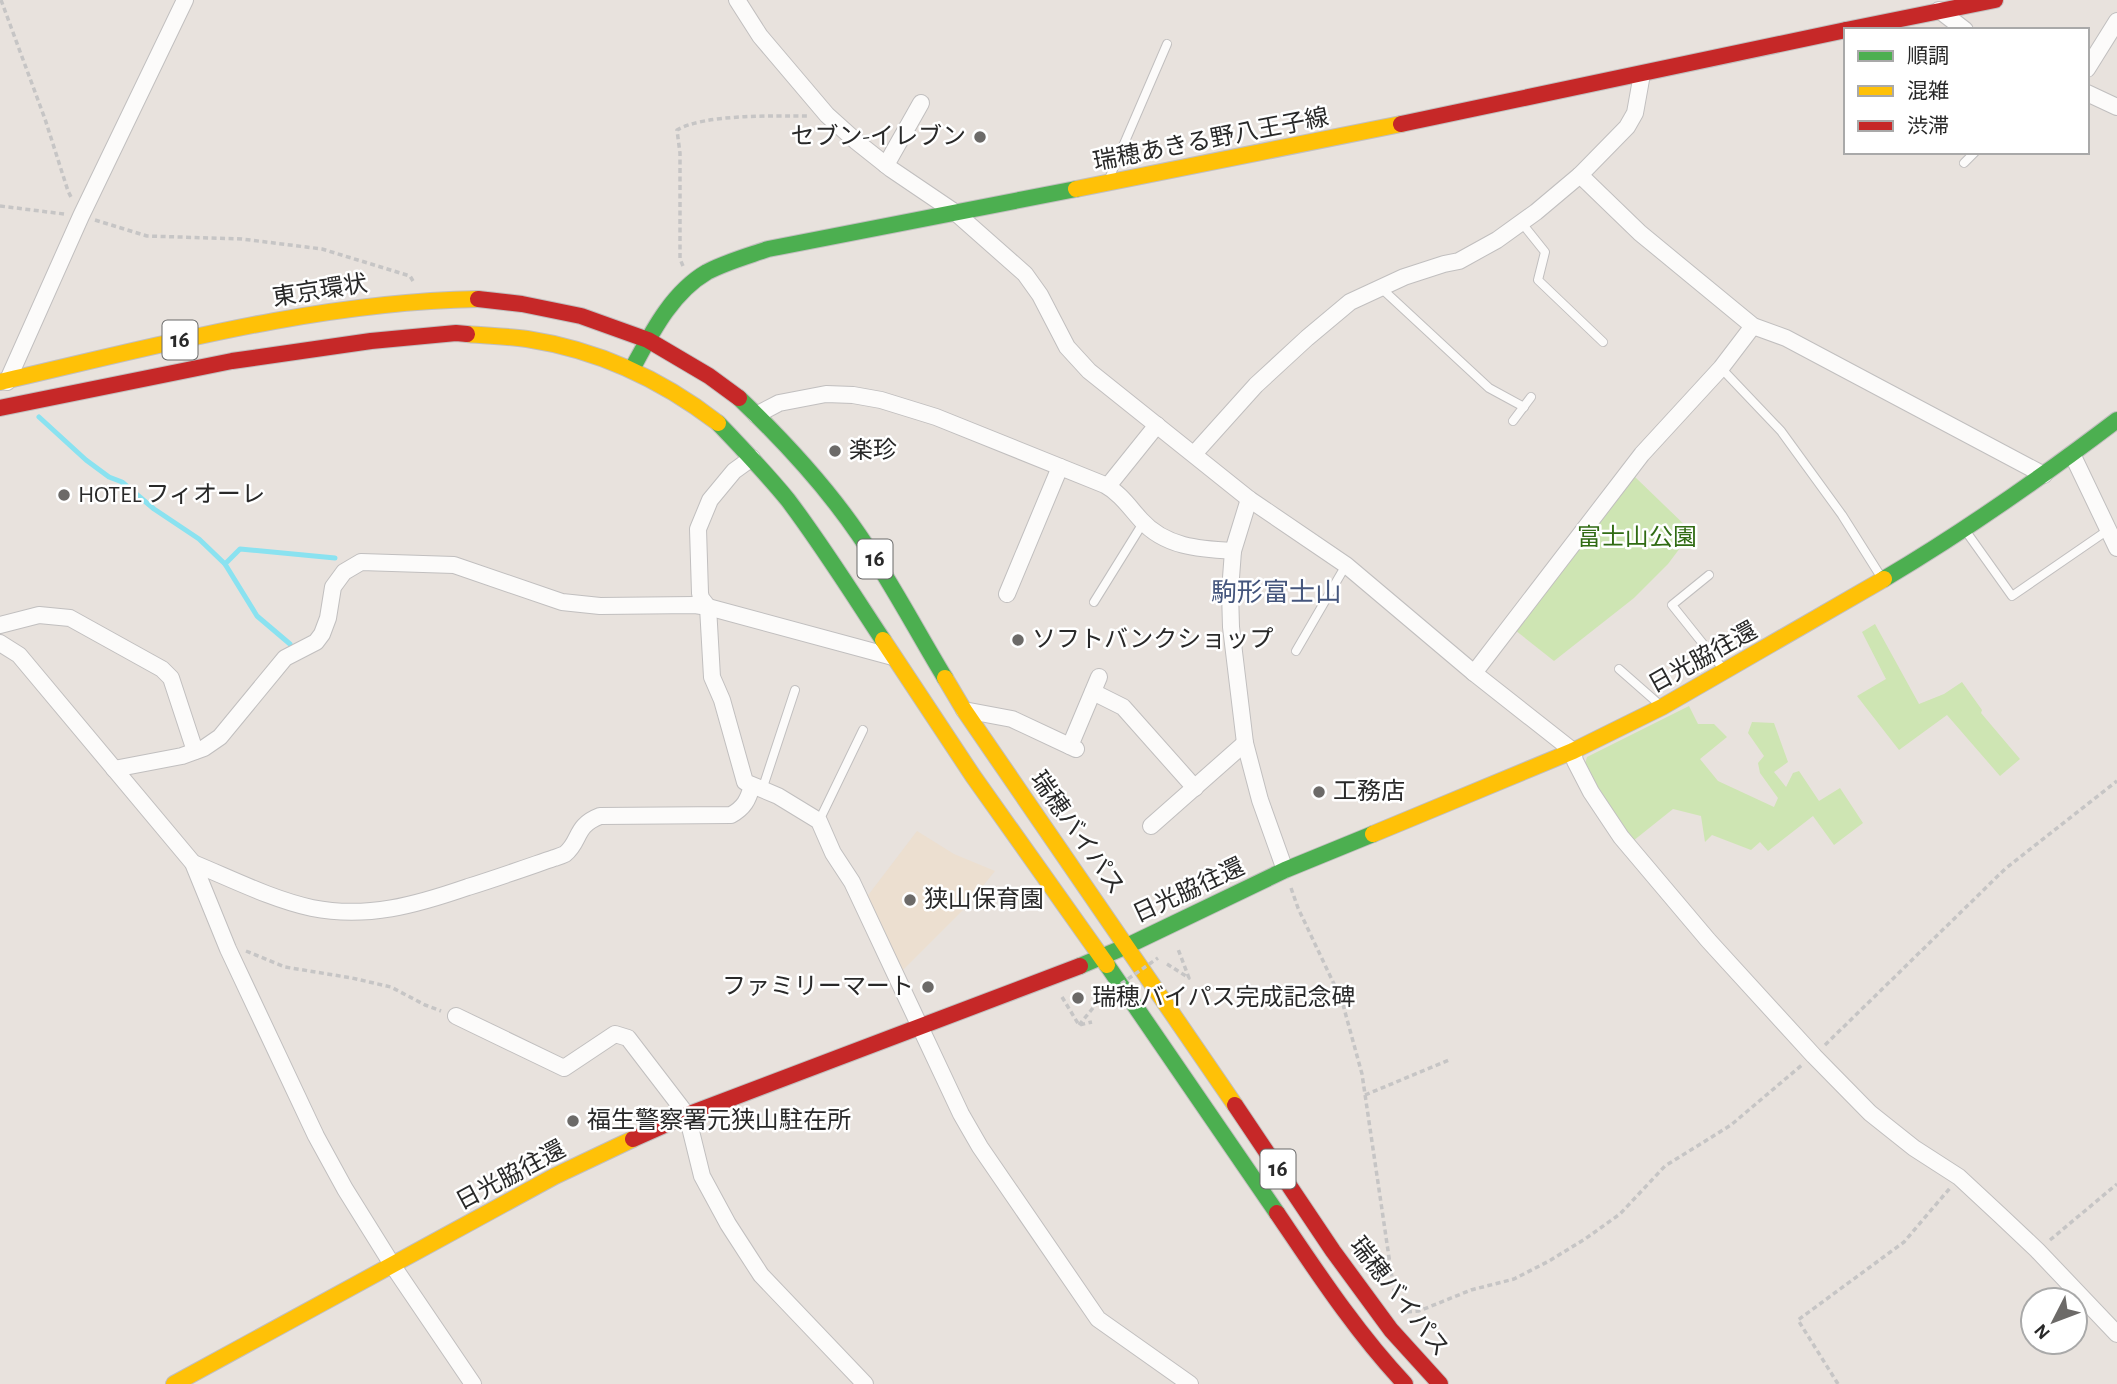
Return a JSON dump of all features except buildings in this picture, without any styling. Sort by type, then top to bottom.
[{"type":"main road","points":[[1914,0],[1939,10]]},
{"type":"main road","name":"瑞穂あきる野八王子線","points":[[1855,28],[1995,0]]},
{"type":"main road","name":"瑞穂あきる野八王子線","points":[[632,369],[666,313],[689,285],[719,267],[768,249],[1107,184],[1844,30]]},
{"type":"main road","name":"東京環状","points":[[3,385],[221,331],[353,307],[423,300],[483,299],[522,304],[581,316],[648,340]]},
{"type":"main road","name":"16","points":[[0,408],[232,361],[371,341],[456,333],[527,339],[584,352],[632,369]]},
{"type":"main road","name":"瑞穂バイパス","points":[[648,340],[709,376],[740,399],[813,476],[860,536],[964,710],[1333,1251],[1391,1330],[1440,1384]]},
{"type":"main road","name":"瑞穂バイパス","points":[[632,369],[680,395],[718,424],[752,458],[788,501],[896,657],[973,776],[1101,957],[1335,1300],[1375,1352],[1405,1384]]},
{"type":"main road","name":"日光脇往還","points":[[174,1384],[555,1176],[610,1149],[687,1115],[1101,957],[1285,870],[1573,751],[1662,707],[1937,548],[2044,475],[2117,420]]},
{"type":"street","points":[[3,385],[185,0]]},
{"type":"street","points":[[737,0],[760,36],[827,115],[886,165],[956,213],[1025,274],[1040,295],[1067,347],[1088,371],[1249,499],[1346,565],[1474,673],[1573,751],[1575,761],[1591,792],[1620,837],[1708,940],[1814,1056],[1870,1114],[1959,1178],[2037,1250],[2117,1334]]},
{"type":"street","points":[[1939,10],[1962,28]]},
{"type":"street","points":[[2089,66],[2117,20]]},
{"type":"street","points":[[1194,454],[1256,385],[1350,302],[1380,287],[1459,261],[1497,240],[1580,176],[1627,127],[1635,113],[1642,74]]},
{"type":"street","points":[[2089,94],[2117,107]]},
{"type":"street","points":[[886,165],[921,103]]},
{"type":"street","points":[[1580,176],[1640,233],[1753,326],[1786,338],[2044,475]]},
{"type":"street","points":[[1474,673],[1642,454],[1721,368],[1753,326]]},
{"type":"street","points":[[756,415],[779,403],[826,394],[853,394],[881,400],[936,417],[1108,486],[1143,523],[1166,539],[1192,548],[1233,551]]},
{"type":"street","points":[[1108,486],[1157,425]]},
{"type":"street","points":[[2072,454],[2117,548]]},
{"type":"street","points":[[752,458],[734,471],[710,500],[698,529],[700,593],[708,607],[712,677],[722,701],[745,782],[778,796],[819,821],[833,853],[852,882],[961,1114],[980,1147],[1098,1319],[1190,1384]]},
{"type":"street","points":[[1007,594],[1060,467]]},
{"type":"street","points":[[1249,499],[1233,551],[1231,627],[1245,743],[1260,800],[1285,870]]},
{"type":"street","points":[[114,769],[182,756],[220,737],[285,658],[316,642],[328,618],[333,587],[344,572],[361,562],[454,565],[562,602],[600,607],[708,607],[896,657]]},
{"type":"street","points":[[0,625],[39,615],[70,618],[162,669],[171,678],[195,751]]},
{"type":"street","points":[[0,643],[19,655],[193,863],[228,949],[316,1136],[393,1266],[473,1384]]},
{"type":"street","points":[[964,710],[1012,719],[1073,748],[1096,684],[1123,708],[1195,788]]},
{"type":"street","points":[[1151,827],[1245,743]]},
{"type":"street","points":[[193,863],[282,900],[312,908],[365,913],[415,905],[554,859],[565,853],[581,828],[600,816],[731,815],[740,810],[757,788]]},
{"type":"street","points":[[456,1016],[565,1068],[615,1034],[628,1038],[687,1115],[702,1176],[728,1224],[761,1275],[865,1384]]},
{"type":"lane","points":[[1107,184],[1167,44]]},
{"type":"lane","points":[[1964,163],[1973,154]]},
{"type":"lane","points":[[1521,222],[1545,252],[1538,280],[1603,342]]},
{"type":"lane","points":[[1380,287],[1489,388],[1524,408]]},
{"type":"lane","points":[[1721,368],[1781,431],[1842,515],[1883,580]]},
{"type":"lane","points":[[1513,421],[1531,397]]},
{"type":"lane","points":[[1094,602],[1143,523]]},
{"type":"lane","points":[[1965,530],[2012,596],[2108,530]]},
{"type":"lane","points":[[1296,651],[1346,565]]},
{"type":"lane","points":[[1664,612],[1709,575]]},
{"type":"lane","points":[[1672,605],[1726,672]]},
{"type":"lane","points":[[1619,669],[1662,707]]},
{"type":"lane","points":[[757,788],[795,690]]},
{"type":"lane","points":[[819,821],[863,730]]},
{"type":"path","points":[[1,0],[46,119],[68,191],[81,216]]},
{"type":"path","points":[[689,285],[680,259],[680,153],[677,130],[700,122],[754,116],[827,115]]},
{"type":"path","points":[[0,205],[81,216],[147,236],[242,239],[322,249],[410,276],[423,300]]},
{"type":"path","points":[[1391,1330],[1398,1313],[1419,1311],[1471,1290],[1514,1279],[1549,1261],[1620,1214],[1665,1166],[1731,1125],[1814,1056],[2006,869],[2117,780]]},
{"type":"path","points":[[1285,870],[1298,908],[1342,1001],[1362,1074],[1396,1304]]},
{"type":"path","points":[[228,949],[238,947],[285,967],[391,987],[425,1005],[456,1016]]},
{"type":"path","points":[[1079,1025],[1102,997],[1158,958],[1189,978],[1178,949]]},
{"type":"path","points":[[1062,997],[1079,1025]]},
{"type":"path","points":[[1079,1025],[1092,1023]]},
{"type":"path","points":[[1365,1095],[1449,1060]]},
{"type":"path","points":[[1838,1384],[1798,1320],[1904,1242],[1959,1178]]},
{"type":"path","points":[[2037,1250],[2117,1184]]},
{"type":"shaded area","points":[[917,831],[954,854],[995,871],[965,908],[901,972],[866,898]]},
{"type":"green space","name":"富士山公園","points":[[1634,476],[1692,532],[1668,564],[1634,598],[1554,661],[1515,630]]},
{"type":"green space","points":[[1875,624],[1919,704],[1944,694],[1962,682],[1982,710],[1981,713],[2020,759],[2000,776],[1947,715],[1899,750],[1857,696],[1886,679],[1862,632]]},
{"type":"green space","points":[[1689,706],[1698,724],[1714,724],[1727,737],[1700,759],[1718,781],[1774,807],[1778,798],[1760,773],[1758,763],[1764,756],[1748,733],[1752,722],[1774,723],[1788,762],[1774,772],[1786,787],[1793,773],[1799,771],[1819,801],[1840,788],[1863,823],[1834,845],[1813,816],[1768,851],[1760,842],[1751,850],[1712,835],[1705,842],[1701,816],[1673,809],[1633,841],[1584,767],[1587,757]]},
{"type":"waterway","points":[[39,417],[86,460],[109,477],[122,482],[154,509],[199,539],[225,564],[240,549],[335,558]]},
{"type":"waterway","points":[[225,564],[257,616],[290,644]]},
{"type":"traffic: fast","points":[[632,369],[672,303],[694,281],[722,265],[768,249],[1076,189]]},
{"type":"traffic: fast","points":[[739,398],[803,464],[846,516],[945,678]]},
{"type":"traffic: fast","points":[[1884,579],[2003,503],[2117,420]]},
{"type":"traffic: fast","points":[[718,423],[788,500],[883,640]]},
{"type":"traffic: fast","points":[[1080,966],[1285,870],[1373,834]]},
{"type":"traffic: fast","points":[[1107,965],[1277,1213]]},
{"type":"traffic: slow","points":[[1076,189],[1401,124]]},
{"type":"traffic: slow","points":[[0,382],[177,341],[297,317],[417,302],[478,299]]},
{"type":"traffic: slow","points":[[467,334],[527,339],[604,359],[652,380],[718,423]]},
{"type":"traffic: slow","points":[[1373,834],[1573,751],[1662,707],[1884,579]]},
{"type":"traffic: slow","points":[[883,640],[973,776],[1107,965]]},
{"type":"traffic: slow","points":[[945,678],[964,710],[1235,1105]]},
{"type":"traffic: slow","points":[[174,1384],[555,1176],[633,1139]]},
{"type":"traffic: jam","points":[[1856,28],[1995,0]]},
{"type":"traffic: jam","points":[[1401,124],[1844,30]]},
{"type":"traffic: jam","points":[[478,299],[522,304],[581,316],[648,340],[709,376],[739,398]]},
{"type":"traffic: jam","points":[[0,408],[232,361],[371,341],[467,334]]},
{"type":"traffic: jam","points":[[633,1139],[687,1115],[1080,966]]},
{"type":"traffic: jam","points":[[1235,1105],[1333,1251],[1391,1330],[1440,1384]]},
{"type":"traffic: jam","points":[[1277,1213],[1354,1323],[1405,1384]]},
{"type":"place","name":"セブン-イレブン","points":[[980,137]]},
{"type":"place","name":"楽珍","points":[[835,451]]},
{"type":"place","name":"HOTEL フィオーレ","points":[[64,495]]},
{"type":"place","name":"ソフトバンクショップ","points":[[1018,640]]},
{"type":"place","name":"工務店","points":[[1319,792]]},
{"type":"place","name":"狭山保育園","points":[[910,900]]},
{"type":"place","name":"ファミリーマート","points":[[928,987]]},
{"type":"place","name":"瑞穂バイパス完成記念碑","points":[[1078,998]]},
{"type":"place","name":"福生警察署元狭山駐在所","points":[[573,1121]]},
{"type":"district","name":"駒形富士山","points":[[1276,593]]}]
